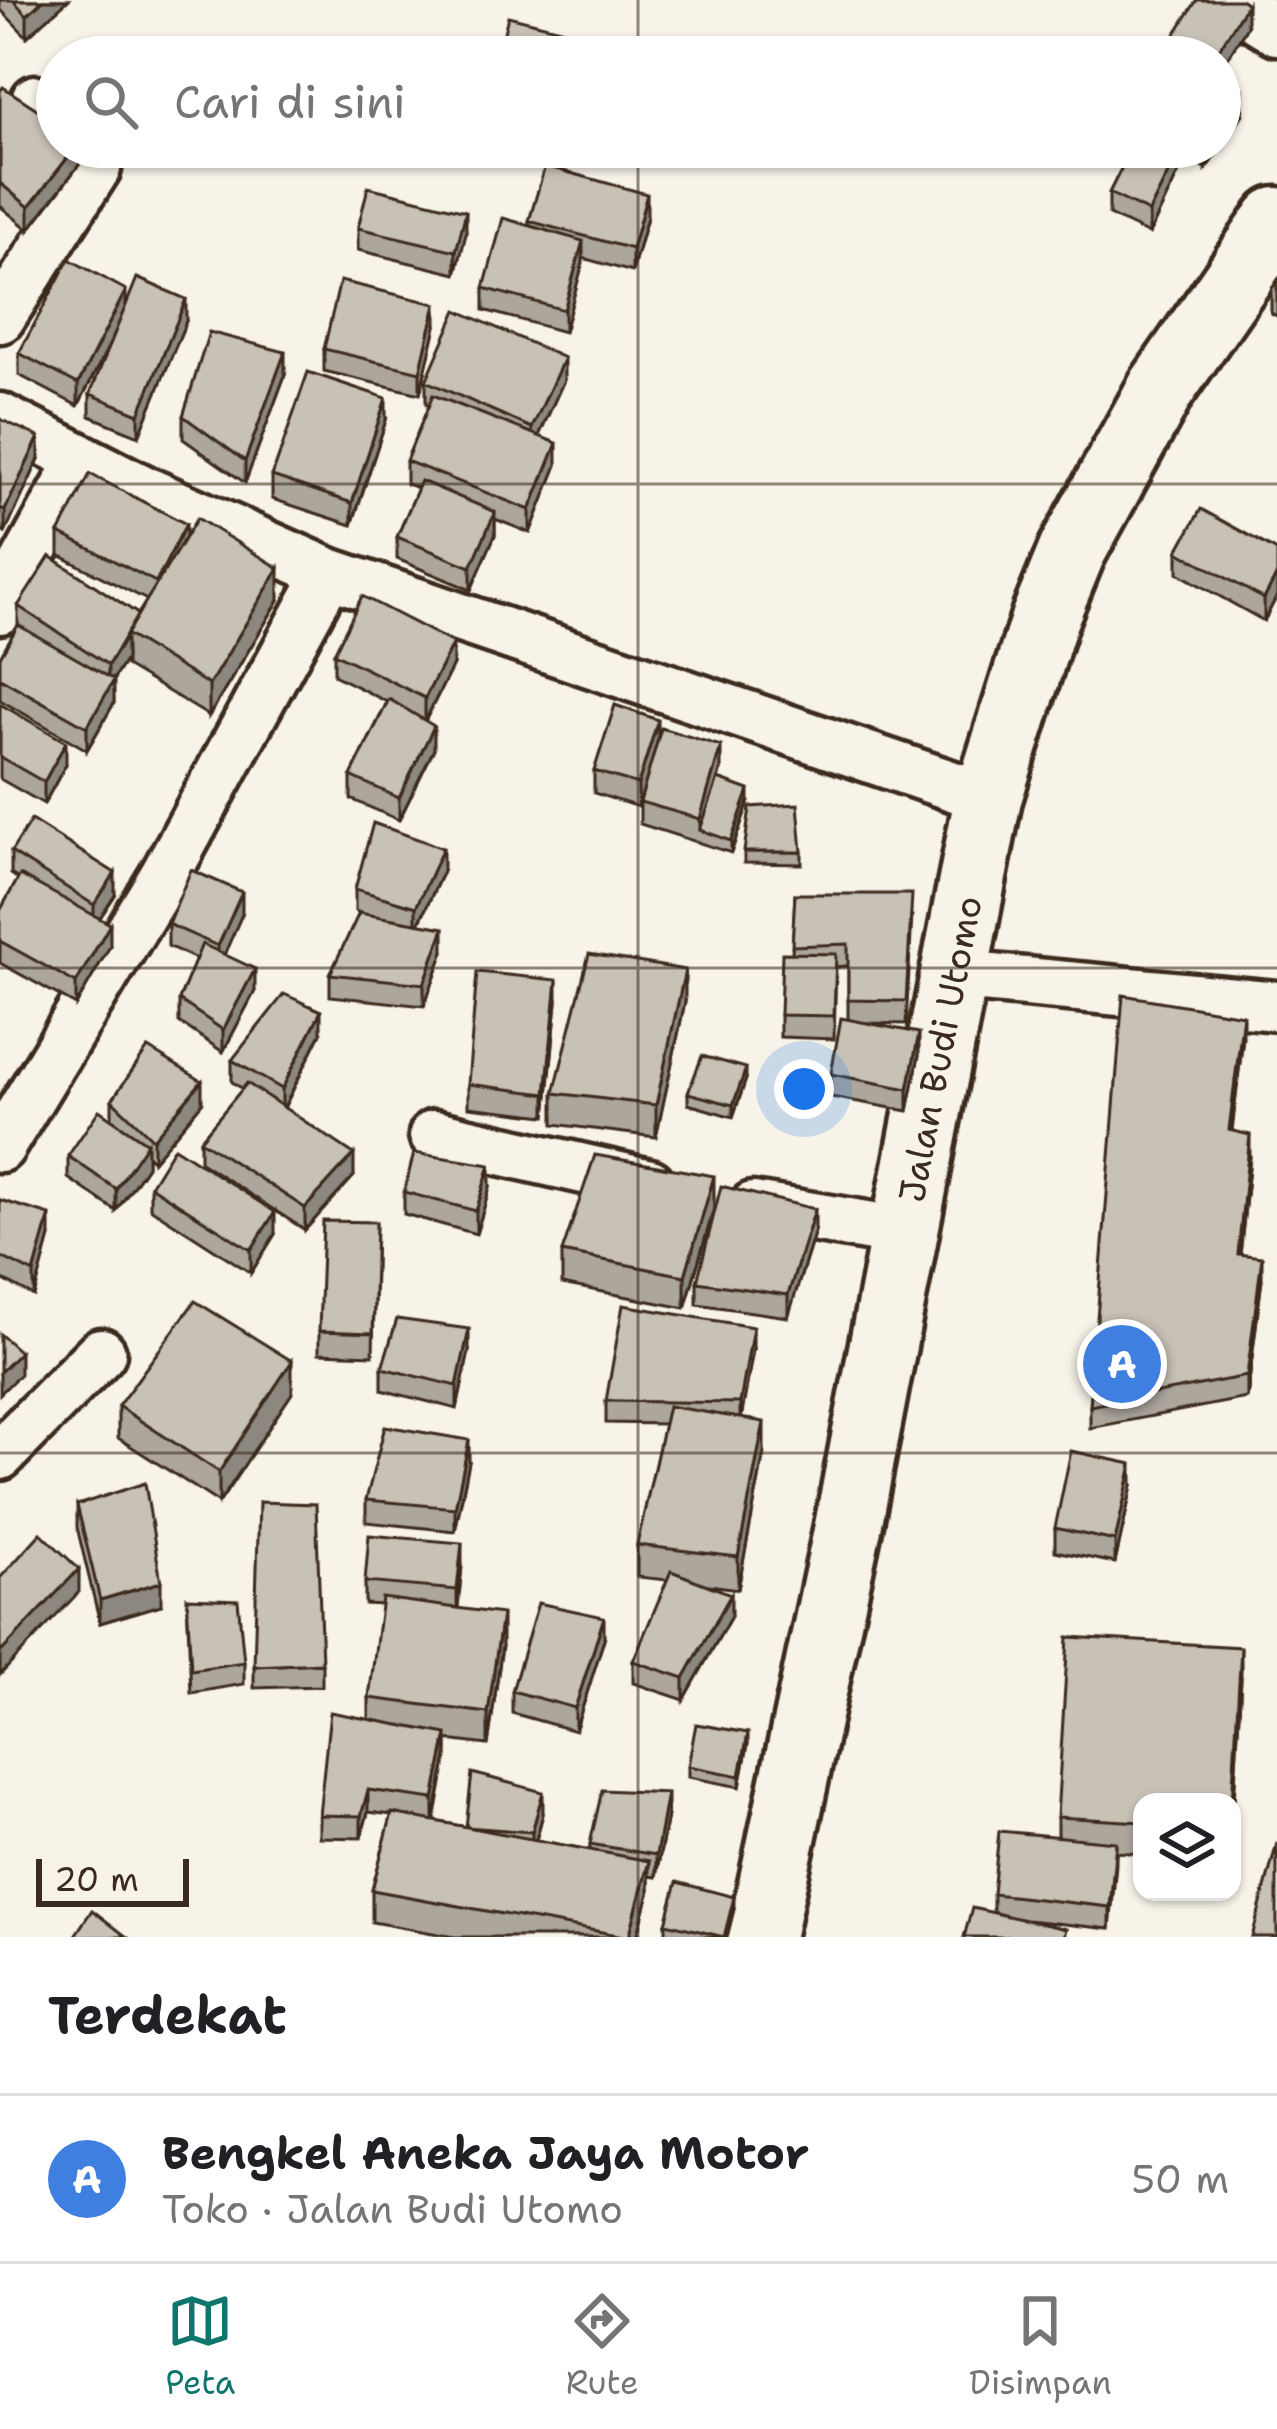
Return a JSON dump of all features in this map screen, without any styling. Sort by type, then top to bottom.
[{"type":"main road","name":"Jalan Budi Utomo","points":[[761,1937],[848,1527],[988,798],[1045,617],[1088,518],[1161,388],[1277,221]]},
{"type":"street","points":[[1228,0],[1277,30]]},
{"type":"street","points":[[0,318],[96,168]]},
{"type":"street","points":[[0,418],[329,573],[988,798]]},
{"type":"street","points":[[0,609],[82,460]]},
{"type":"street","points":[[0,1147],[165,875],[329,573]]},
{"type":"street","points":[[951,975],[1277,1006]]},
{"type":"street","points":[[434,1136],[698,1195],[902,1232]]},
{"type":"street","points":[[0,1455],[101,1353]]},
{"type":"building","points":[[13,0],[43,0],[27,15]]},
{"type":"building","points":[[1197,0],[1247,4],[1227,36],[1174,36]]},
{"type":"building","points":[[508,16],[588,36],[503,36]]},
{"type":"building","points":[[3,87],[36,108],[36,168],[60,168],[29,207],[0,183]]},
{"type":"building","points":[[544,168],[647,194],[632,249],[529,221]]},
{"type":"building","points":[[1122,168],[1171,168],[1149,212],[1109,193]]},
{"type":"building","points":[[368,187],[466,211],[456,251],[358,228]]},
{"type":"building","points":[[503,218],[583,241],[564,310],[484,288]]},
{"type":"building","points":[[69,259],[126,290],[78,384],[19,353]]},
{"type":"building","points":[[137,278],[186,299],[139,414],[90,394]]},
{"type":"building","points":[[340,281],[436,304],[420,372],[324,349]]},
{"type":"building","points":[[457,310],[564,358],[532,428],[426,381]]},
{"type":"building","points":[[209,332],[285,352],[245,461],[183,416]]},
{"type":"building","points":[[308,372],[386,398],[352,503],[272,476]]},
{"type":"building","points":[[433,395],[557,443],[530,510],[406,461]]},
{"type":"building","points":[[0,419],[39,437],[5,510],[0,508]]},
{"type":"building","points":[[90,474],[186,524],[156,582],[59,533]]},
{"type":"building","points":[[421,481],[495,512],[471,567],[397,537]]},
{"type":"building","points":[[1201,509],[1277,551],[1277,574],[1264,599],[1178,551]]},
{"type":"building","points":[[197,518],[279,568],[209,685],[126,634]]},
{"type":"building","points":[[50,556],[138,614],[108,665],[18,606]]},
{"type":"building","points":[[362,596],[453,643],[425,698],[334,653]]},
{"type":"building","points":[[18,625],[114,680],[87,727],[0,678],[0,657]]},
{"type":"building","points":[[389,699],[434,726],[399,798],[351,776]]},
{"type":"building","points":[[0,704],[66,742],[44,782],[0,757]]},
{"type":"building","points":[[615,705],[658,720],[638,784],[594,771]]},
{"type":"building","points":[[661,728],[721,746],[700,819],[640,802]]},
{"type":"building","points":[[718,779],[749,790],[731,841],[700,830]]},
{"type":"building","points":[[798,804],[802,852],[744,852],[750,807]]},
{"type":"building","points":[[31,820],[115,873],[94,905],[11,852]]},
{"type":"building","points":[[373,823],[443,848],[416,907],[355,889]]},
{"type":"building","points":[[191,870],[242,892],[218,946],[168,924]]},
{"type":"building","points":[[20,875],[110,924],[76,983],[0,941],[0,911]]},
{"type":"building","points":[[795,894],[912,894],[906,1001],[848,1000],[848,944],[792,946]]},
{"type":"building","points":[[359,913],[444,928],[424,984],[330,974]]},
{"type":"building","points":[[202,944],[255,969],[223,1030],[179,1000]]},
{"type":"building","points":[[782,953],[836,954],[834,1016],[780,1015]]},
{"type":"building","points":[[589,954],[685,970],[656,1105],[554,1093]]},
{"type":"building","points":[[477,972],[557,980],[546,1094],[468,1084]]},
{"type":"building","points":[[284,994],[321,1011],[282,1089],[232,1060]]},
{"type":"building","points":[[1123,995],[1243,1015],[1229,1130],[1250,1135],[1238,1254],[1262,1257],[1247,1376],[1090,1406]]},
{"type":"building","points":[[841,1018],[919,1033],[908,1089],[831,1074]]},
{"type":"building","points":[[148,1048],[202,1081],[153,1139],[112,1100]]},
{"type":"building","points":[[702,1056],[746,1068],[733,1105],[688,1093]]},
{"type":"building","points":[[247,1083],[354,1154],[305,1208],[200,1140]]},
{"type":"building","points":[[99,1110],[147,1143],[116,1189],[68,1156]]},
{"type":"building","points":[[174,1147],[275,1212],[251,1250],[150,1186]]},
{"type":"building","points":[[414,1153],[490,1165],[476,1211],[404,1192]]},
{"type":"building","points":[[595,1155],[714,1176],[685,1276],[562,1252]]},
{"type":"building","points":[[721,1186],[815,1209],[788,1295],[697,1282]]},
{"type":"building","points":[[0,1200],[50,1215],[34,1273],[0,1256]]},
{"type":"building","points":[[323,1221],[376,1222],[373,1333],[319,1331]]},
{"type":"building","points":[[195,1301],[292,1361],[219,1472],[118,1406]]},
{"type":"building","points":[[623,1305],[753,1327],[740,1403],[606,1401]]},
{"type":"building","points":[[397,1319],[469,1329],[457,1386],[382,1368]]},
{"type":"building","points":[[0,1334],[20,1352],[0,1372]]},
{"type":"building","points":[[668,1406],[764,1422],[738,1557],[637,1545]]},
{"type":"building","points":[[385,1426],[469,1440],[455,1508],[366,1500]]},
{"type":"building","points":[[1071,1451],[1132,1464],[1115,1541],[1055,1528]]},
{"type":"building","points":[[145,1483],[161,1582],[100,1600],[77,1505]]},
{"type":"building","points":[[259,1502],[316,1504],[322,1663],[254,1666]]},
{"type":"building","points":[[41,1533],[79,1569],[0,1653],[0,1578]]},
{"type":"building","points":[[369,1535],[462,1543],[457,1590],[365,1582]]},
{"type":"building","points":[[671,1571],[731,1594],[684,1678],[633,1661]]},
{"type":"building","points":[[187,1598],[238,1600],[244,1662],[191,1670]]},
{"type":"building","points":[[382,1598],[502,1614],[488,1713],[369,1698]]},
{"type":"building","points":[[538,1603],[604,1617],[575,1708],[512,1691]]},
{"type":"building","points":[[1068,1637],[1241,1647],[1233,1793],[1133,1793],[1133,1821],[1057,1817]]},
{"type":"building","points":[[330,1712],[447,1734],[434,1799],[368,1790],[361,1816],[319,1815]]},
{"type":"building","points":[[696,1724],[748,1733],[740,1776],[688,1766]]},
{"type":"building","points":[[472,1773],[543,1792],[532,1832],[466,1827]]},
{"type":"building","points":[[602,1790],[667,1793],[656,1855],[590,1844]]},
{"type":"building","points":[[392,1813],[649,1861],[629,1937],[372,1890]]},
{"type":"building","points":[[999,1831],[1116,1842],[1110,1907],[993,1894]]},
{"type":"building","points":[[1277,1843],[1277,1937],[1252,1937]]},
{"type":"building","points":[[677,1882],[734,1897],[724,1937],[666,1923]]},
{"type":"building","points":[[972,1908],[1066,1929],[1064,1937],[964,1937]]},
{"type":"building","points":[[92,1910],[127,1937],[74,1937]]},
{"type":"place","name":"Bengkel Aneka Jaya Motor","points":[[1122,1364]]}]
